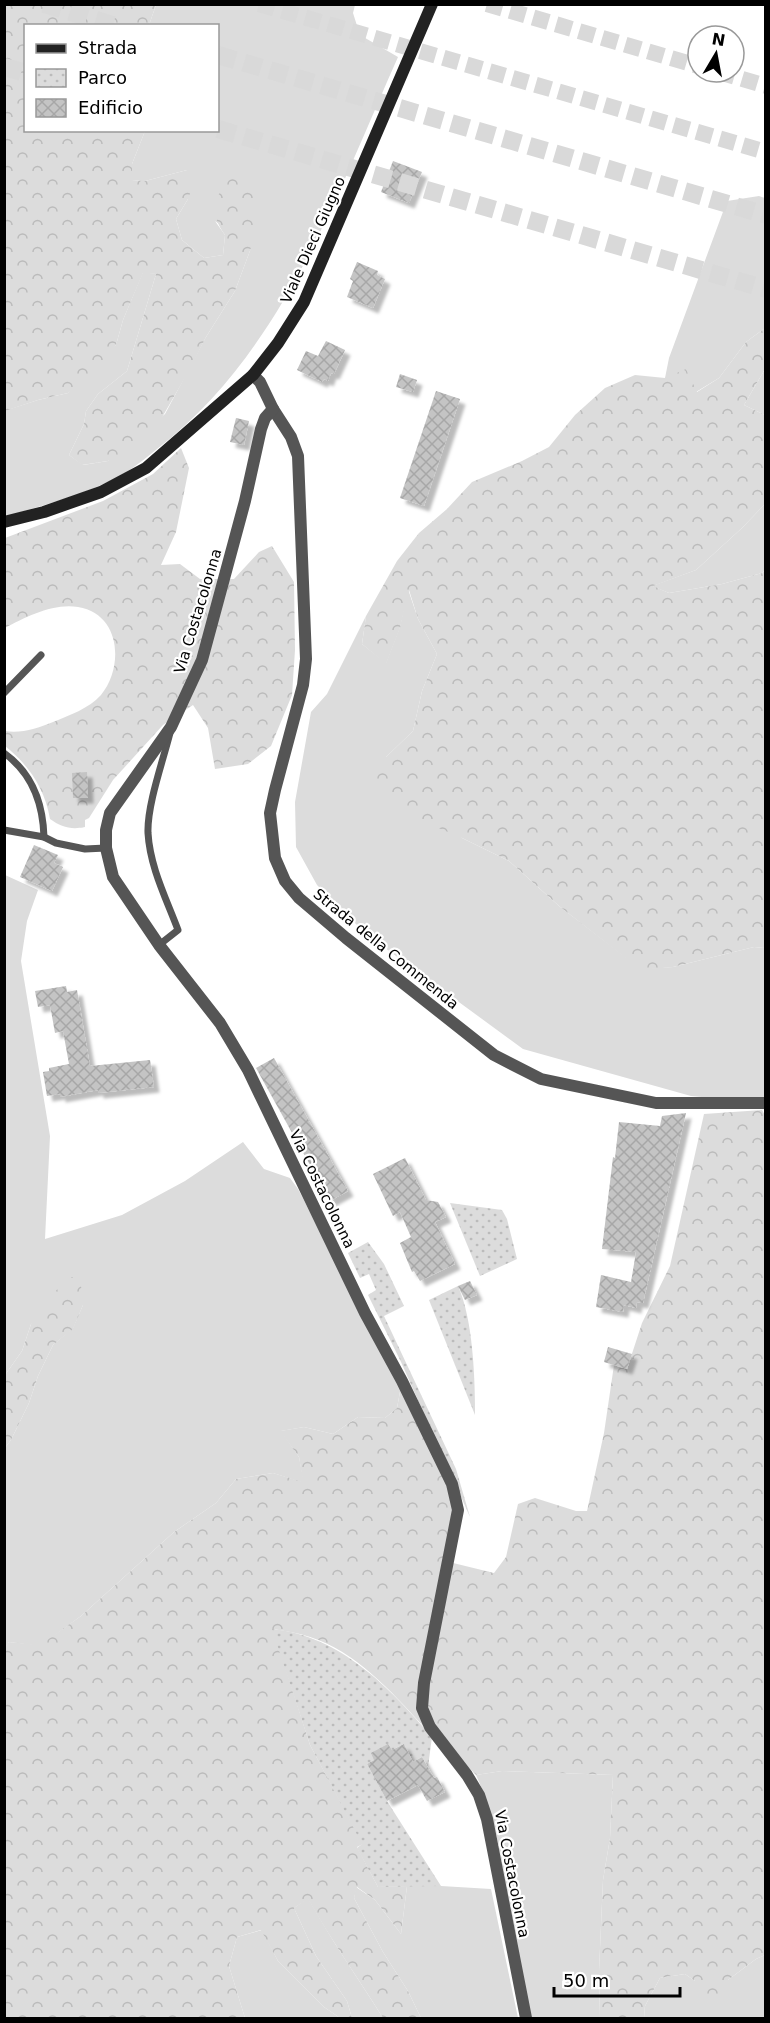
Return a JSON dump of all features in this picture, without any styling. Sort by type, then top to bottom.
[{"type":"main road","name":"Viale Dieci Giugno","points":[[4,522],[44,512],[101,492],[146,468],[253,375],[304,302],[432,4]]},
{"type":"street","name":"Strada della Commenda","points":[[253,375],[261,382],[273,409],[291,436],[298,456],[306,647],[303,685],[270,813],[275,858],[285,881],[299,898],[345,938],[494,1055],[541,1080],[656,1103],[765,1104]]},
{"type":"street","name":"Via Costacolonna","points":[[273,409],[265,418],[261,429],[245,501],[202,660],[171,727],[110,813],[106,830],[106,848],[113,877],[159,945],[220,1023],[248,1070],[365,1313],[402,1381],[452,1484],[458,1510],[424,1683],[422,1708],[430,1727],[467,1775],[479,1795],[488,1819],[526,2019]]},
{"type":"lane","points":[[4,693],[41,655]]},
{"type":"lane","points":[[159,945],[178,930],[157,877],[148,832],[151,809],[171,727]]},
{"type":"lane","points":[[4,753],[29,778],[44,820],[44,837]]},
{"type":"lane","points":[[4,830],[44,837],[56,843],[84,849],[106,848]]},
{"type":"green space","points":[[4,5],[156,5],[149,24],[24,24],[24,132],[145,132],[132,164],[132,180],[145,181],[187,170],[196,177],[188,199],[176,219],[182,240],[204,258],[223,255],[225,235],[215,213],[216,200],[229,179],[244,176],[253,195],[254,225],[251,248],[235,291],[206,337],[153,433],[134,448],[108,461],[82,465],[69,455],[84,424],[86,411],[98,394],[127,371],[156,274],[143,273],[123,320],[116,345],[99,371],[68,393],[5,411]]},
{"type":"green space","points":[[156,5],[355,5],[353,13],[360,35],[398,57],[352,163],[301,269],[272,319],[239,367],[201,410],[128,471],[83,492],[5,517],[4,411],[68,393],[116,345],[123,320],[143,272],[156,274],[127,371],[98,394],[86,411],[84,424],[69,455],[83,465],[108,461],[165,414],[206,337],[235,291],[251,248],[215,221],[225,235],[223,255],[204,258],[182,240],[176,219],[188,199],[187,170],[145,181],[132,180],[132,164],[145,132],[219,132],[219,24],[149,24]]},
{"type":"green space","points":[[759,196],[765,198],[765,328],[746,342],[719,378],[696,392],[665,378],[669,358],[727,201]]},
{"type":"green space","points":[[765,328],[765,369],[744,405],[765,415],[765,504],[696,570],[653,586],[669,593],[722,584],[762,573],[765,570],[765,948],[754,947],[673,967],[641,970],[559,906],[509,861],[408,815],[373,780],[386,757],[413,731],[422,691],[437,654],[418,619],[409,590],[400,628],[386,664],[362,644],[366,616],[397,561],[419,533],[447,509],[472,482],[549,447],[575,415],[605,388],[635,375],[665,378],[686,369],[697,392],[719,378],[746,342]]},
{"type":"green space","points":[[765,369],[765,415],[744,405]]},
{"type":"green space","points":[[181,448],[189,468],[176,532],[161,565],[180,564],[200,579],[234,579],[259,552],[272,546],[294,582],[295,650],[292,695],[271,746],[248,764],[215,769],[208,728],[193,705],[163,725],[113,780],[89,818],[85,820],[85,827],[66,827],[50,819],[48,808],[35,778],[5,746],[5,731],[23,731],[42,726],[78,711],[96,700],[108,683],[113,670],[114,643],[103,620],[92,612],[78,607],[49,609],[5,628],[5,538],[103,501],[153,474]]},
{"type":"green space","points":[[765,504],[765,570],[762,573],[722,584],[669,593],[652,586],[696,570]]},
{"type":"green space","points":[[408,589],[418,619],[437,654],[422,691],[413,731],[386,757],[462,838],[509,861],[559,906],[641,969],[673,967],[754,947],[765,948],[765,1103],[691,1096],[523,1049],[366,934],[317,885],[296,847],[295,802],[311,712],[327,694],[366,616],[362,644],[386,663],[400,627]]},
{"type":"green space","points":[[5,875],[38,890],[27,921],[21,961],[50,1136],[45,1239],[122,1215],[185,1181],[243,1142],[264,1169],[290,1178],[298,1189],[401,1386],[397,1408],[385,1418],[358,1417],[333,1434],[304,1427],[281,1431],[299,1457],[304,1483],[273,1473],[236,1479],[216,1503],[174,1532],[81,1616],[40,1646],[9,1642],[5,1648],[5,1448],[29,1403],[38,1376],[53,1345],[73,1328],[83,1305],[31,1324],[22,1351],[5,1375]]},
{"type":"green space","points":[[762,1110],[766,1117],[765,1955],[728,1980],[716,2002],[701,2000],[695,1981],[685,1974],[660,1978],[645,2006],[644,2018],[600,2018],[599,1971],[603,1880],[610,1838],[613,1775],[502,1771],[476,1775],[430,1727],[422,1711],[423,1726],[372,1674],[357,1662],[327,1643],[301,1634],[273,1629],[310,1745],[363,1844],[357,1847],[378,1887],[407,1886],[401,1934],[375,1900],[357,1887],[354,1898],[383,1952],[408,1991],[421,2018],[383,2018],[308,1899],[294,1908],[316,1956],[347,2001],[352,2018],[340,2018],[324,2007],[278,1961],[261,1930],[237,1937],[229,1966],[245,2018],[5,2018],[4,1648],[9,1642],[40,1645],[81,1616],[174,1532],[216,1503],[236,1479],[273,1473],[303,1482],[299,1457],[280,1431],[304,1427],[333,1434],[358,1417],[385,1418],[397,1408],[402,1381],[458,1510],[449,1562],[494,1573],[506,1557],[518,1504],[535,1498],[576,1511],[587,1511],[604,1433],[614,1365],[627,1369],[642,1323],[670,1266],[704,1114]]},
{"type":"green space","points":[[450,1203],[502,1210],[507,1219],[517,1259],[480,1276]]},
{"type":"green space","points":[[368,1242],[384,1264],[404,1306],[384,1316],[456,1469],[470,1517],[401,1362],[368,1295],[376,1290],[369,1274],[360,1278],[348,1253]]},
{"type":"green space","points":[[80,1276],[83,1305],[73,1329],[53,1345],[38,1376],[29,1403],[5,1448],[5,1375],[22,1351],[31,1324],[49,1298],[68,1278]]},
{"type":"green space","points":[[458,1286],[470,1332],[474,1367],[475,1415],[429,1300]]},
{"type":"green space","points":[[272,1629],[297,1634],[342,1653],[381,1683],[432,1737],[428,1767],[422,1757],[413,1762],[404,1744],[392,1750],[388,1744],[374,1760],[367,1764],[387,1801],[441,1886],[378,1887],[357,1848],[362,1844],[310,1745]]},
{"type":"green space","points":[[502,1771],[613,1775],[610,1838],[603,1880],[599,1971],[600,2018],[530,2018],[496,1833],[486,1798],[476,1775]]},
{"type":"green space","points":[[407,1886],[491,1889],[518,2018],[421,2018],[408,1991],[383,1952],[354,1898],[356,1887],[375,1900],[401,1934]]},
{"type":"green space","points":[[308,1898],[383,2018],[352,2018],[347,2001],[316,1956],[294,1908]]},
{"type":"green space","points":[[262,1930],[278,1961],[324,2007],[340,2018],[245,2018],[229,1966],[237,1937]]},
{"type":"green space","points":[[765,1955],[765,2018],[644,2018],[645,2006],[660,1978],[685,1974],[695,1981],[728,1980]]},
{"type":"building","points":[[393,161],[422,172],[409,203],[381,192]]},
{"type":"building","points":[[357,262],[378,271],[377,275],[385,279],[373,308],[347,297],[353,281],[350,279]]},
{"type":"building","points":[[326,341],[345,350],[334,374],[331,373],[328,381],[324,379],[322,382],[297,370],[306,351],[318,356]]},
{"type":"building","points":[[400,374],[417,380],[413,392],[396,387]]},
{"type":"building","points":[[436,391],[460,399],[424,506],[400,498]]},
{"type":"building","points":[[236,418],[249,421],[244,445],[230,442]]},
{"type":"building","points":[[87,772],[88,798],[73,798],[72,773]]},
{"type":"building","points":[[34,845],[58,855],[54,863],[63,867],[52,891],[20,877]]},
{"type":"building","points":[[66,986],[67,992],[77,990],[90,1066],[150,1060],[154,1087],[98,1093],[98,1090],[60,1097],[60,1094],[47,1096],[43,1072],[49,1071],[49,1068],[69,1064],[63,1031],[55,1033],[50,1005],[38,1007],[35,991]]},
{"type":"building","points":[[274,1058],[348,1191],[330,1201],[256,1068]]},
{"type":"building","points":[[686,1113],[643,1303],[637,1302],[636,1308],[624,1305],[623,1312],[596,1307],[601,1275],[631,1282],[636,1252],[602,1249],[619,1122],[660,1126],[662,1116]]},
{"type":"building","points":[[405,1158],[426,1200],[438,1202],[446,1217],[435,1222],[455,1264],[420,1281],[414,1271],[412,1272],[400,1243],[411,1237],[400,1212],[393,1216],[373,1174]]},
{"type":"building","points":[[470,1281],[477,1295],[465,1300],[458,1286]]},
{"type":"building","points":[[608,1347],[632,1354],[627,1369],[604,1362]]},
{"type":"building","points":[[388,1744],[392,1750],[404,1744],[413,1762],[422,1757],[445,1792],[427,1801],[418,1785],[387,1801],[367,1764],[374,1760],[371,1753]]},
{"type":"tunnel","points":[[44,4],[109,24]]},
{"type":"tunnel","points":[[259,4],[766,152]]},
{"type":"tunnel","points":[[487,4],[686,62]]},
{"type":"tunnel","points":[[219,55],[766,215]]},
{"type":"tunnel","points":[[4,67],[24,72]]},
{"type":"tunnel","points":[[746,80],[766,86]]},
{"type":"tunnel","points":[[219,129],[766,289]]}]
